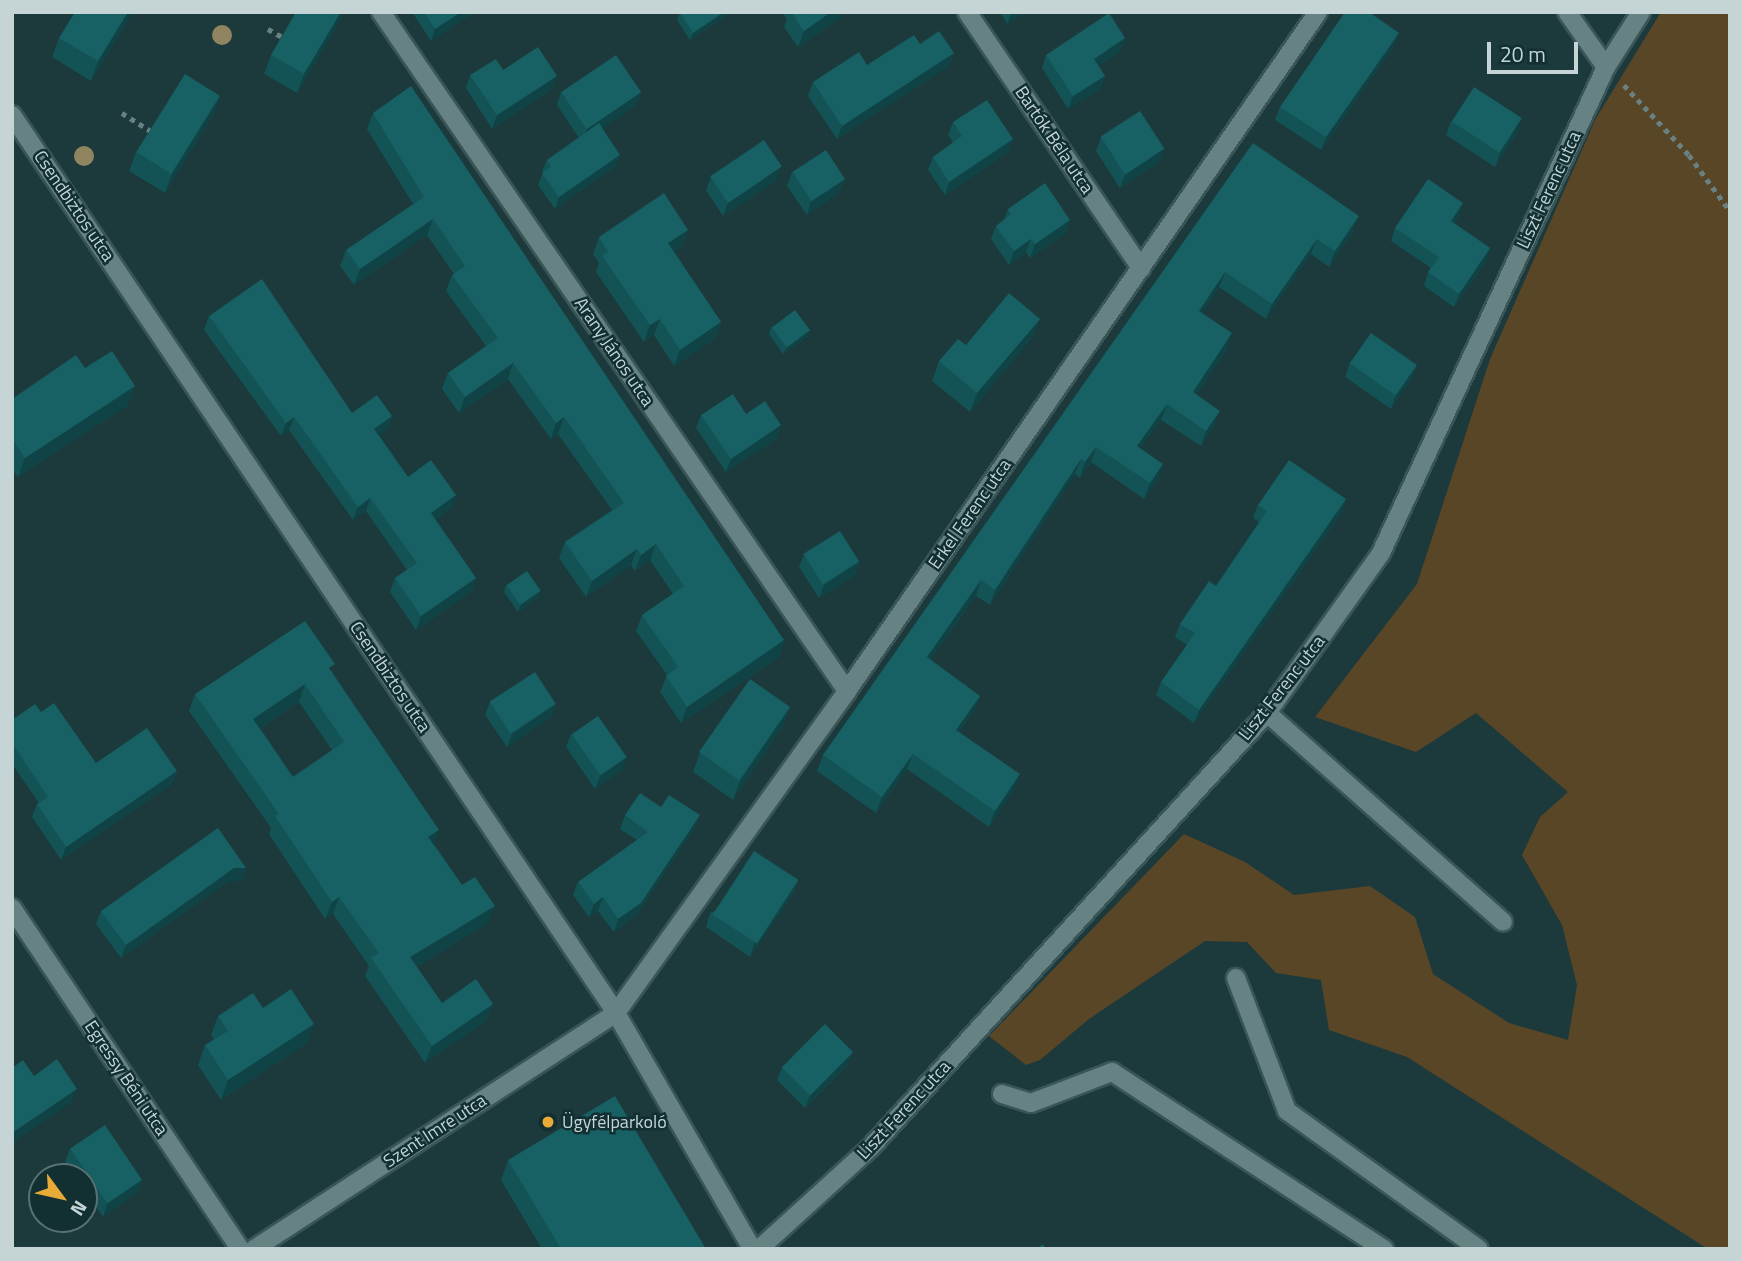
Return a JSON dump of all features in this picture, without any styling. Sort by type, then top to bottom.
[{"type":"street","name":"Arany János utca","points":[[381,12],[846,691]]},
{"type":"street","name":"Bartók Béla utca","points":[[967,12],[1140,268]]},
{"type":"street","name":"Erkel Ferenc utca","points":[[616,1013],[846,691],[1318,12]]},
{"type":"street","points":[[1567,12],[1606,68]]},
{"type":"street","name":"Liszt Ferenc utca","points":[[759,1249],[871,1147],[1267,713],[1381,554],[1606,68],[1641,12]]},
{"type":"street","name":"Csendbiztos utca","points":[[12,115],[616,1013],[752,1249]]},
{"type":"street","points":[[1267,713],[1503,922]]},
{"type":"street","name":"Egressy Béni utca","points":[[12,908],[240,1249]]},
{"type":"street","points":[[1236,978],[1287,1111],[1479,1249]]},
{"type":"street","name":"Szent Imre utca","points":[[254,1249],[616,1013]]},
{"type":"street","points":[[1002,1094],[1031,1103],[1112,1072],[1384,1249]]},
{"type":"path","points":[[268,29],[284,39]]},
{"type":"path","points":[[1606,68],[1689,155],[1730,211]]},
{"type":"path","points":[[122,113],[153,132]]},
{"type":"shaded area","points":[[1661,12],[1730,12],[1730,1249],[1708,1249],[1407,1057],[1329,1030],[1321,980],[1276,973],[1247,942],[1205,941],[1089,1019],[1040,1060],[1026,1065],[989,1036],[1184,834],[1245,862],[1294,895],[1370,886],[1415,917],[1433,974],[1509,1023],[1568,1040],[1577,985],[1562,925],[1522,855],[1540,817],[1568,792],[1476,713],[1416,752],[1315,717],[1417,584],[1490,359],[1596,118]]},
{"type":"building","points":[[75,12],[128,12],[98,61],[59,38]]},
{"type":"building","points":[[296,12],[341,12],[304,74],[271,55]]},
{"type":"building","points":[[424,12],[461,12],[435,29]]},
{"type":"building","points":[[681,12],[724,12],[693,33]]},
{"type":"building","points":[[791,12],[831,12],[804,31]]},
{"type":"building","points":[[1345,12],[1369,12],[1399,33],[1326,137],[1280,107]]},
{"type":"building","points":[[1109,13],[1125,38],[1094,59],[1105,76],[1073,96],[1046,55]]},
{"type":"building","points":[[939,31],[954,53],[842,126],[813,82],[859,52],[867,65],[914,35],[920,44]]},
{"type":"building","points":[[538,47],[557,76],[497,115],[470,75],[496,59],[503,70]]},
{"type":"building","points":[[616,55],[641,92],[586,129],[561,92]]},
{"type":"building","points":[[185,74],[220,96],[171,174],[136,152]]},
{"type":"building","points":[[411,86],[784,640],[687,707],[666,676],[678,667],[642,615],[684,586],[656,544],[641,555],[637,549],[592,581],[565,542],[624,503],[564,417],[556,423],[513,363],[465,397],[448,373],[498,338],[452,275],[465,266],[433,219],[360,269],[346,250],[424,197],[373,113]]},
{"type":"building","points":[[1474,87],[1522,118],[1499,152],[1452,121]]},
{"type":"building","points":[[987,100],[1013,139],[949,182],[933,157],[962,136],[953,122]]},
{"type":"building","points":[[1140,111],[1165,149],[1125,174],[1101,137]]},
{"type":"building","points":[[599,123],[620,155],[559,197],[542,173],[551,167],[547,160]]},
{"type":"building","points":[[764,140],[782,167],[728,203],[710,176]]},
{"type":"building","points":[[1253,143],[1359,216],[1335,251],[1317,239],[1272,304],[1225,272],[1199,311],[1232,333],[1193,392],[1220,411],[1206,431],[1167,404],[1137,446],[1163,464],[1150,483],[1096,447],[1085,462],[1081,459],[995,590],[981,580],[927,657],[980,696],[956,730],[1020,774],[995,811],[913,754],[882,797],[823,755]]},
{"type":"building","points":[[826,150],[845,179],[812,201],[792,172]]},
{"type":"building","points":[[1428,179],[1463,203],[1451,221],[1490,248],[1459,294],[1428,272],[1439,257],[1395,228]]},
{"type":"building","points":[[1045,183],[1070,220],[1035,244],[1031,239],[1014,251],[996,226],[1011,214],[1008,209]]},
{"type":"building","points":[[664,193],[688,230],[668,243],[721,322],[680,350],[660,319],[650,325],[602,256],[608,252],[599,237]]},
{"type":"building","points":[[262,279],[352,413],[377,395],[392,416],[374,429],[408,477],[431,460],[456,495],[431,513],[476,578],[421,616],[395,578],[417,563],[370,498],[358,507],[294,417],[286,423],[209,316]]},
{"type":"building","points":[[1009,293],[1040,319],[977,393],[939,361],[958,339],[966,345]]},
{"type":"building","points":[[795,310],[810,330],[787,347],[772,327]]},
{"type":"building","points":[[1371,333],[1417,365],[1396,395],[1350,363]]},
{"type":"building","points":[[112,351],[135,386],[25,458],[12,438],[12,416],[15,414],[12,411],[12,399],[76,355],[85,368]]},
{"type":"building","points":[[733,394],[746,414],[765,401],[781,425],[731,459],[701,415]]},
{"type":"building","points":[[1289,460],[1346,499],[1199,710],[1161,682],[1195,633],[1180,624],[1209,581],[1216,586],[1267,511],[1258,505]]},
{"type":"building","points":[[840,531],[859,562],[823,584],[804,554]]},
{"type":"building","points":[[527,571],[541,591],[520,605],[507,585]]},
{"type":"building","points":[[305,621],[335,664],[329,668],[439,830],[428,837],[462,885],[475,877],[495,906],[410,957],[442,1003],[476,979],[493,1004],[432,1046],[371,958],[379,953],[339,897],[332,902],[275,816],[279,814],[195,694]],"holes":[[[305,684],[344,742],[293,777],[253,719]]]},
{"type":"building","points":[[535,672],[556,704],[510,733],[490,701]]},
{"type":"building","points":[[750,679],[790,707],[739,780],[699,752]]},
{"type":"building","points":[[54,703],[96,763],[147,728],[177,771],[66,847],[37,804],[48,797],[12,743],[12,720],[35,704],[41,712]]},
{"type":"building","points":[[598,716],[627,757],[600,775],[572,734]]},
{"type":"building","points":[[640,793],[661,807],[669,795],[700,815],[641,903],[618,919],[603,897],[594,904],[578,882],[648,832],[625,815]]},
{"type":"building","points":[[218,828],[246,868],[234,868],[126,945],[101,911]]},
{"type":"building","points":[[754,851],[798,880],[757,944],[713,915]]},
{"type":"building","points":[[291,989],[314,1024],[228,1080],[205,1045],[228,1031],[218,1016],[253,993],[263,1008]]},
{"type":"building","points":[[825,1024],[853,1052],[810,1095],[782,1067]]},
{"type":"building","points":[[57,1059],[77,1089],[12,1133],[12,1068],[23,1060],[34,1076]]},
{"type":"building","points":[[615,1096],[706,1249],[561,1249],[508,1160]]},
{"type":"building","points":[[105,1125],[142,1180],[107,1203],[98,1190],[98,1163],[80,1163],[70,1148]]},
{"type":"place","name":"Ügyfélparkoló","points":[[548,1122]]}]
